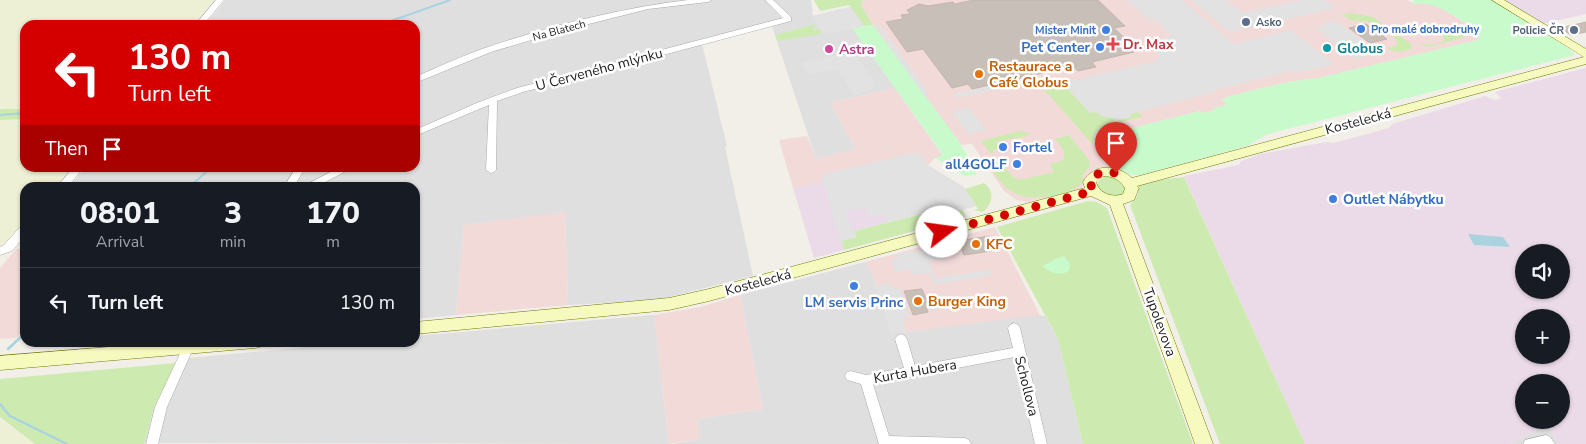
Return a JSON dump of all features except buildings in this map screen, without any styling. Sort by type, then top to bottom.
[{"type":"main road","points":[[1101,172],[1116,173],[1130,183],[1132,192],[1129,196],[1115,201],[1104,198],[1093,191],[1090,186],[1090,179],[1101,172]]},
{"type":"main road","name":"Kostelecká","points":[[420,328],[669,304],[709,295],[1093,191]]},
{"type":"main road","name":"Tupolevova","points":[[1115,201],[1204,444]]},
{"type":"main road","points":[[0,363],[179,347]]},
{"type":"street","points":[[203,20],[220,0]]},
{"type":"street","name":"Na Blatech","points":[[420,78],[488,50],[562,28],[648,7],[708,0]]},
{"type":"street","name":"U Červeného mlýnku","points":[[420,131],[493,100],[552,81],[788,19],[769,0]]},
{"type":"street","points":[[1497,0],[1586,54]]},
{"type":"street","name":"Kostelecká","points":[[1130,183],[1586,60]]},
{"type":"street","points":[[491,170],[493,100]]},
{"type":"street","points":[[66,182],[75,172]]},
{"type":"street","points":[[318,182],[337,172]]},
{"type":"street","points":[[0,251],[8,248],[20,235]]},
{"type":"street","name":"Schollova","points":[[1014,328],[1041,444]]},
{"type":"street","points":[[901,339],[911,371]]},
{"type":"street","points":[[152,444],[161,406],[190,347]]},
{"type":"street","name":"Kurta Hubera","points":[[965,444],[884,442],[866,380],[1019,352]]},
{"type":"street","points":[[851,376],[866,380]]},
{"type":"street","points":[[1529,444],[1546,441],[1549,444]]},
{"type":"shaded area","points":[[225,0],[811,0],[813,16],[850,7],[864,26],[853,29],[895,88],[830,103],[856,149],[816,159],[772,26],[702,44],[727,146],[725,147],[753,276],[657,300],[568,305],[565,213],[464,225],[456,315],[420,319],[420,182],[73,182],[82,172],[420,172],[420,20],[209,20]]},
{"type":"shaded area","points":[[863,0],[1408,0],[1413,4],[1423,1],[1439,6],[1480,33],[1478,40],[1319,78],[1288,82],[1230,96],[1222,99],[1227,105],[1215,110],[1202,113],[1200,111],[1105,135],[1102,142],[1119,169],[1094,169],[1080,189],[1028,202],[1016,200],[1004,191],[972,144],[961,145],[873,25],[861,5]]},
{"type":"shaded area","name":"Globus","points":[[1127,0],[1182,0],[1234,44],[1291,30],[1334,64],[1306,71],[1286,72],[1218,89],[1214,92],[1130,114],[1132,117],[1116,121],[1113,118],[1101,116],[1096,112],[1090,113],[1062,83],[1158,61],[1159,54],[1147,43],[1172,36],[1155,20],[1150,21]]},
{"type":"shaded area","name":"Asko","points":[[1191,0],[1226,0],[1243,13],[1302,0],[1325,0],[1336,8],[1230,32]]},
{"type":"shaded area","points":[[1503,0],[1586,0],[1586,14],[1543,24]]},
{"type":"shaded area","points":[[850,7],[864,26],[823,34],[813,16]]},
{"type":"shaded area","name":"Globus","points":[[1335,20],[1380,53],[1356,59],[1315,28],[1325,26],[1322,23]]},
{"type":"shaded area","points":[[879,24],[928,92],[925,97],[876,27]]},
{"type":"shaded area","points":[[848,53],[856,55],[875,83],[870,91],[854,95],[837,69],[809,75],[802,63]]},
{"type":"shaded area","points":[[1586,68],[1586,444],[1558,444],[1550,429],[1570,429],[1570,374],[1515,374],[1515,429],[1538,429],[1510,444],[1305,444],[1184,176],[1239,165],[1241,161],[1260,154],[1327,142],[1334,143],[1389,128],[1392,124],[1485,96],[1495,100],[1501,98],[1495,92]]},
{"type":"shaded area","points":[[1009,82],[1013,86],[957,98],[954,94]]},
{"type":"shaded area","points":[[895,88],[943,156],[935,158],[928,165],[821,179],[823,183],[793,188],[779,140],[807,136],[816,159],[856,149],[830,103]]},
{"type":"shaded area","points":[[969,108],[986,130],[968,134],[952,112]]},
{"type":"shaded area","points":[[918,152],[928,165],[964,187],[976,206],[954,212],[945,208],[888,222],[883,214],[870,217],[865,208],[845,212],[856,237],[841,241],[821,175]]},
{"type":"shaded area","points":[[846,174],[964,187],[976,206],[954,212],[945,208],[854,231],[841,241],[844,250],[814,258],[793,188],[822,183],[821,179]]},
{"type":"shaded area","points":[[565,212],[568,305],[456,315],[464,225]]},
{"type":"shaded area","points":[[995,227],[1040,315],[892,334],[873,275],[865,262]]},
{"type":"shaded area","points":[[936,248],[939,253],[945,252],[948,258],[929,261],[935,278],[990,270],[993,275],[934,285],[929,273],[913,275],[911,269],[896,272],[891,260],[898,259],[896,254]]},
{"type":"shaded area","points":[[16,249],[20,249],[20,334],[16,338],[0,339],[0,268]]},
{"type":"shaded area","points":[[865,262],[873,275],[878,293],[1045,316],[1058,339],[1083,444],[672,444],[700,439],[697,419],[763,409],[740,295]]},
{"type":"shaded area","points":[[891,284],[893,289],[900,288],[910,317],[903,318],[906,332],[891,334],[875,286]]},
{"type":"shaded area","points":[[740,295],[763,409],[697,419],[700,439],[669,444],[654,315],[700,307]]},
{"type":"shaded area","points":[[654,315],[669,444],[144,443],[154,407],[178,359],[308,347],[420,347],[420,336]]},
{"type":"shaded area","points":[[1538,429],[1550,429],[1558,444],[1510,444]]},
{"type":"green space","points":[[0,0],[215,0],[198,20],[20,20],[20,109],[5,110],[3,106],[0,106]]},
{"type":"green space","points":[[814,0],[863,0],[861,5],[873,25],[864,26],[849,5],[820,11]]},
{"type":"green space","points":[[1416,0],[1491,0],[1568,48],[1575,55],[1268,134],[1247,146],[1140,175],[1133,175],[1120,169],[1105,151],[1103,137],[1105,135],[1200,111],[1202,113],[1215,110],[1213,108],[1227,105],[1222,99],[1230,96],[1288,82],[1319,78],[1478,40],[1480,33],[1456,17],[1431,5],[1413,4],[1411,2]]},
{"type":"green space","points":[[1351,13],[1373,17],[1411,44],[1412,48],[1400,52],[1387,48],[1396,46],[1397,41],[1393,37],[1396,36],[1377,23],[1351,20],[1342,15]]},
{"type":"green space","points":[[816,24],[817,26],[813,27],[814,30],[819,29],[822,34],[777,41],[775,35]]},
{"type":"green space","points":[[873,25],[955,136],[977,171],[975,175],[965,176],[935,158],[943,155],[852,28]]},
{"type":"green space","points":[[1450,30],[1460,33],[1465,37],[1429,47],[1418,43],[1431,45],[1443,42],[1444,38],[1440,33]]},
{"type":"green space","points":[[1062,80],[1068,82],[1096,112],[1106,117],[1131,117],[1129,114],[1137,112],[1143,116],[1099,129],[1094,134],[1093,145],[1043,88],[1047,83]]},
{"type":"green space","points":[[0,109],[20,109],[20,119],[0,120]]},
{"type":"green space","points":[[0,120],[20,121],[20,172],[69,172],[60,182],[20,182],[20,229],[6,243],[0,246]]},
{"type":"green space","points":[[1020,131],[1030,135],[996,142],[1000,148],[993,150],[993,154],[981,141]]},
{"type":"green space","points":[[1069,135],[1089,160],[1090,166],[1082,176],[1084,179],[1081,184],[1069,191],[1043,197],[1020,195],[1004,186],[988,164],[999,161],[1013,177],[1020,180],[1054,172],[1050,164],[1064,160],[1064,151],[1055,139]]},
{"type":"green space","points":[[1103,177],[1118,180],[1125,188],[1123,194],[1116,197],[1102,193],[1096,184]]},
{"type":"green space","points":[[1184,177],[1305,444],[1220,444],[1130,205],[1138,195],[1138,187],[1144,182]]},
{"type":"green space","points":[[984,183],[990,190],[991,201],[983,212],[973,210],[978,209],[965,189]]},
{"type":"green space","points":[[1088,201],[1097,202],[1107,208],[1193,444],[1083,444],[1058,339],[997,227]]},
{"type":"green space","points":[[946,208],[954,212],[962,209],[965,215],[962,218],[844,250],[841,241],[856,237],[854,231]]},
{"type":"green space","points":[[1064,256],[1069,262],[1070,267],[1065,273],[1054,273],[1043,266],[1055,259]]},
{"type":"green space","points":[[176,363],[154,407],[144,444],[35,444],[0,417],[0,379]]},
{"type":"green space","points":[[0,419],[6,423],[35,444],[0,444]]},
{"type":"water","points":[[1468,234],[1503,237],[1510,247],[1474,245]]},
{"type":"waterway","points":[[394,20],[450,0]]},
{"type":"waterway","points":[[0,115],[20,113]]},
{"type":"waterway","points":[[195,182],[206,172]]},
{"type":"waterway","points":[[8,349],[20,338]]},
{"type":"waterway","points":[[0,404],[10,416],[67,444]]},
{"type":"place","name":"Asko","points":[[1246,22]]},
{"type":"place","name":"Pro malé dobrodruhy","points":[[1361,29]]},
{"type":"place","name":"Mister Minit","points":[[1106,30]]},
{"type":"place","name":"Policie ČR","points":[[1574,30]]},
{"type":"place","name":"Dr. Max","points":[[1113,44]]},
{"type":"place","name":"Pet Center","points":[[1100,47]]},
{"type":"place","name":"Globus","points":[[1327,48]]},
{"type":"place","name":"Astra","points":[[829,49]]},
{"type":"place","name":"Restaurace a Café Globus","points":[[979,74]]},
{"type":"place","name":"Fortel","points":[[1003,147]]},
{"type":"place","name":"all4GOLF","points":[[1017,164]]},
{"type":"place","name":"Outlet Nábytku","points":[[1333,199]]},
{"type":"place","name":"KFC","points":[[976,244]]},
{"type":"place","name":"LM servis Princ","points":[[854,286]]},
{"type":"place","name":"Burger King","points":[[918,301]]},
{"type":"route","points":[[942,232],[1093,191],[1090,186],[1091,177],[1101,172],[1116,173]]}]
